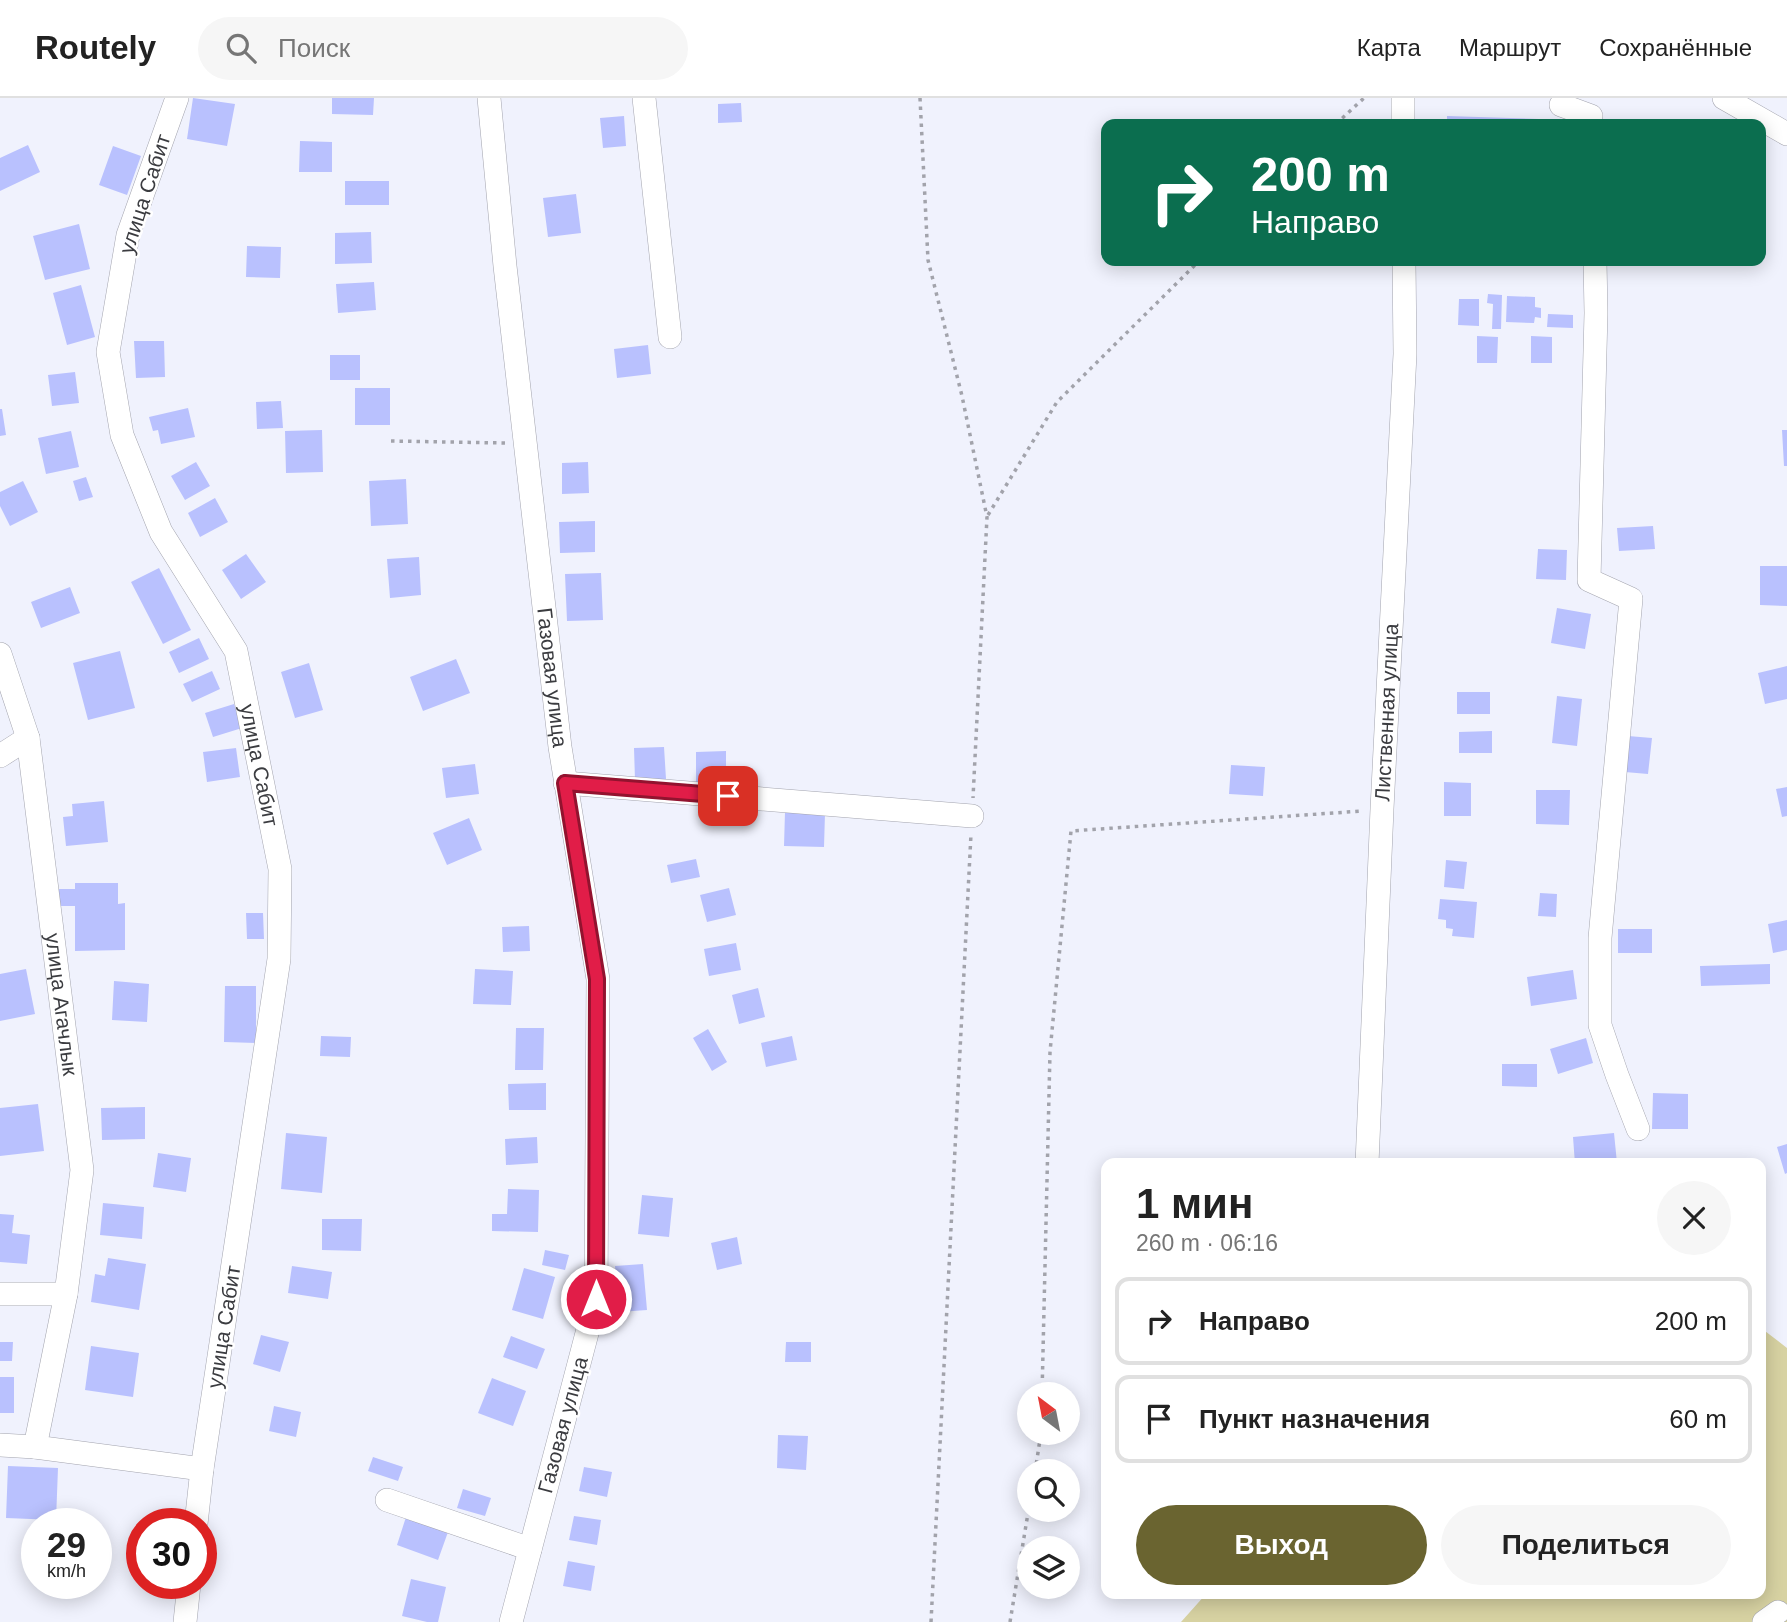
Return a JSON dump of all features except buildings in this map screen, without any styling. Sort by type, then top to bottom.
[{"type":"street","name":"улица Сабит","points":[[177,98],[128,235],[108,352],[122,435],[161,532],[236,651],[280,869],[279,959],[198,1508]]},
{"type":"street","name":"Газовая улица","points":[[489,98],[505,266],[559,747],[597,979],[596,1299],[511,1622]]},
{"type":"street","points":[[644,98],[670,337]]},
{"type":"street","points":[[1403,98],[1403,119]]},
{"type":"street","points":[[1724,98],[1761,119]]},
{"type":"street","points":[[1561,105],[1592,113]]},
{"type":"street","points":[[1766,122],[1787,134]]},
{"type":"street","name":"Лиственная улица","points":[[1367,1158],[1405,354],[1404,266]]},
{"type":"street","points":[[1595,266],[1589,580],[1631,599],[1600,938],[1600,1025],[1638,1129]]},
{"type":"street","name":"улица Агачлык","points":[[0,654],[28,738],[82,1170],[66,1294],[35,1447]]},
{"type":"street","points":[[0,756],[28,738]]},
{"type":"street","points":[[565,783],[972,816]]},
{"type":"street","points":[[0,1294],[66,1294]]},
{"type":"street","points":[[0,1445],[35,1447],[202,1469]]},
{"type":"street","points":[[387,1500],[530,1549]]},
{"type":"street","points":[[185,1622],[187,1599]]},
{"type":"path","points":[[920,98],[928,260],[962,396],[987,517],[931,1622]]},
{"type":"path","points":[[1341,119],[1364,98]]},
{"type":"path","points":[[987,517],[1056,402],[1194,266]]},
{"type":"path","points":[[391,441],[525,443]]},
{"type":"path","points":[[1042,1382],[1050,1052],[1072,831],[1382,809]]},
{"type":"path","points":[[1010,1622],[1027,1522]]},
{"type":"shaded area","points":[[1766,1332],[1787,1348],[1787,1622],[1181,1622],[1202,1599],[1766,1599]]},
{"type":"route","points":[[596,1299],[597,979],[565,783],[728,796]]}]
